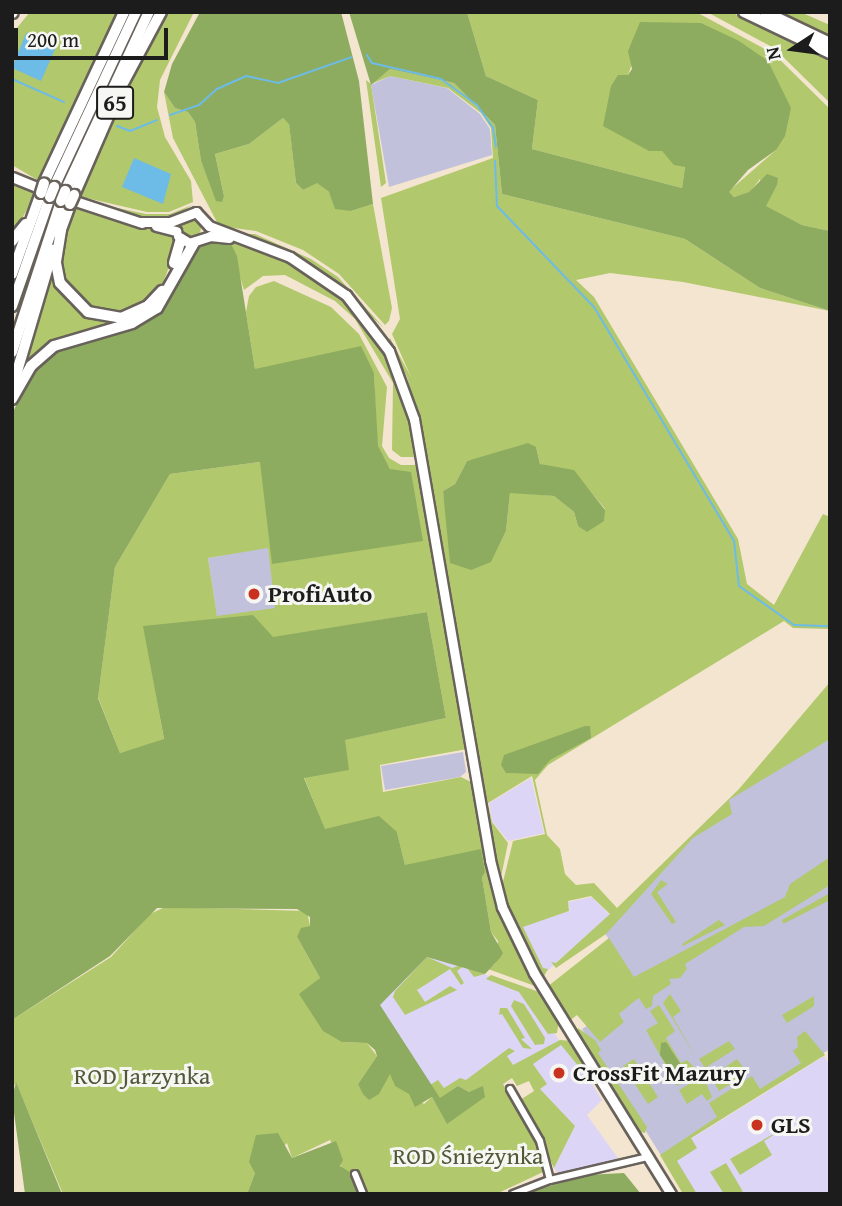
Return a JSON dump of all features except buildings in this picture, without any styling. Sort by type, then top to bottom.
[{"type":"highway","points":[[12,352],[58,194],[124,12]]},
{"type":"highway","points":[[12,306],[136,12]]},
{"type":"highway","points":[[12,242],[36,207],[58,194],[149,12]]},
{"type":"highway","name":"65","points":[[12,388],[61,230],[58,194],[121,87],[160,12]]},
{"type":"highway","points":[[744,12],[830,53]]},
{"type":"highway","points":[[765,12],[830,43]]},
{"type":"highway","points":[[12,274],[36,207]]},
{"type":"highway","points":[[61,230],[56,263],[60,283],[78,307],[107,318],[133,314],[157,298],[178,235]]},
{"type":"highway","points":[[12,399],[32,366],[54,346],[132,323],[157,308],[194,243]]},
{"type":"main road","points":[[12,177],[194,243],[205,237],[247,241]]},
{"type":"main road","points":[[140,222],[179,218],[196,212],[208,225],[302,263],[346,295],[380,335],[406,389],[494,877],[512,932],[541,984],[671,1194]]},
{"type":"main road","points":[[178,235],[179,218]]},
{"type":"main road","points":[[205,237],[208,225]]},
{"type":"street","points":[[510,1089],[540,1141],[550,1180]]},
{"type":"street","points":[[513,1194],[550,1180],[648,1157]]},
{"type":"street","points":[[355,1174],[363,1194]]},
{"type":"shaded area","points":[[390,76],[447,88],[480,114],[490,129],[492,155],[389,187],[371,85]]},
{"type":"shaded area","points":[[268,547],[276,609],[217,617],[208,558]]},
{"type":"shaded area","points":[[830,683],[830,1049],[662,1157],[582,1029],[641,992],[600,925],[740,789]]},
{"type":"shaded area","points":[[463,752],[466,772],[460,777],[385,790],[381,766]]},
{"type":"shaded area","points":[[531,778],[544,833],[508,841],[492,821],[489,803]]},
{"type":"shaded area","points":[[592,897],[610,915],[545,973],[519,923],[570,911],[568,902]]},
{"type":"shaded area","points":[[426,948],[540,999],[556,1026],[555,1034],[561,1043],[565,1040],[602,1100],[587,1115],[620,1161],[560,1175],[554,1168],[575,1126],[539,1089],[546,1084],[532,1063],[450,1122],[376,1000]]},
{"type":"shaded area","points":[[824,1056],[830,1066],[830,1194],[684,1194],[662,1157]]},
{"type":"green space","points":[[30,12],[120,12],[41,182],[12,165],[12,34]]},
{"type":"green space","points":[[165,12],[194,12],[160,80],[157,107],[165,137],[191,181],[193,202],[169,212],[147,212],[78,196]]},
{"type":"green space","points":[[200,12],[341,12],[359,81],[373,204],[351,211],[335,209],[329,192],[317,183],[303,190],[296,183],[289,124],[283,118],[249,144],[215,154],[224,196],[222,202],[216,201],[201,161],[195,122],[188,112],[175,108],[164,92],[172,64]]},
{"type":"green space","points":[[349,12],[467,12],[486,76],[538,100],[532,149],[682,188],[685,167],[674,165],[662,151],[649,151],[603,126],[611,86],[618,75],[628,75],[632,69],[628,51],[640,22],[701,23],[739,41],[768,61],[791,108],[785,136],[776,150],[748,170],[729,192],[734,197],[749,192],[767,174],[778,178],[766,206],[802,225],[830,231],[830,311],[760,288],[685,239],[502,194],[495,125],[454,83],[390,69],[371,85]]},
{"type":"green space","points":[[467,12],[696,12],[774,54],[830,109],[830,231],[802,225],[765,206],[760,179],[750,192],[734,197],[728,192],[776,150],[633,61],[628,75],[649,151],[662,151],[685,167],[682,188],[532,149],[538,100],[486,76]]},
{"type":"green space","points":[[707,12],[731,12],[830,60],[830,103],[774,48]]},
{"type":"green space","points":[[778,12],[800,12],[830,25],[830,37]]},
{"type":"green space","points":[[390,69],[454,83],[495,125],[502,194],[685,239],[760,288],[830,311],[683,282],[610,273],[576,280],[594,297],[738,539],[747,584],[774,605],[823,514],[830,517],[830,629],[793,628],[784,621],[548,765],[535,780],[547,835],[560,849],[565,874],[576,885],[594,883],[617,908],[739,789],[830,682],[830,739],[729,800],[732,814],[693,838],[606,934],[556,968],[551,962],[556,963],[610,914],[591,896],[568,901],[569,911],[523,927],[543,968],[548,969],[543,978],[508,914],[501,890],[513,841],[545,834],[532,776],[488,803],[492,822],[508,843],[500,882],[418,419],[407,377],[388,341],[390,338],[411,377],[392,334],[400,319],[381,198],[493,158],[491,128],[481,113],[448,88],[390,76],[371,84]],"holes":[[[536,447],[540,464],[581,480],[605,509],[578,526],[574,512],[554,496],[510,492],[506,531],[491,561],[447,521],[443,491],[455,484],[467,461]]]},
{"type":"green space","points":[[366,80],[371,84],[386,183],[381,187]]},
{"type":"green space","points":[[164,92],[175,108],[188,112],[195,122],[201,161],[217,201],[224,196],[215,154],[249,144],[283,118],[289,123],[296,183],[303,190],[317,182],[351,211],[373,204],[392,308],[389,321],[385,325],[339,274],[303,250],[256,231],[219,226],[173,138]]},
{"type":"green space","points":[[12,180],[37,192],[12,236]]},
{"type":"green space","points":[[85,201],[146,214],[170,214],[192,205],[170,219],[144,219]]},
{"type":"green space","points":[[74,206],[174,236],[176,248],[163,283],[143,306],[121,315],[92,312],[64,284],[60,254]]},
{"type":"green space","points":[[187,218],[195,218],[201,228],[195,238],[187,238],[181,232],[181,224]]},
{"type":"green space","points":[[236,234],[255,234],[311,259],[338,277],[384,328],[320,270],[288,251]]},
{"type":"green space","points":[[209,239],[230,242],[237,256],[255,369],[361,346],[374,373],[378,446],[390,469],[411,472],[423,541],[272,564],[260,462],[170,474],[115,567],[98,698],[120,753],[164,739],[143,626],[253,615],[273,637],[427,612],[446,718],[345,740],[349,770],[304,778],[325,829],[379,816],[397,832],[405,865],[481,849],[485,872],[482,877],[491,932],[503,953],[500,958],[485,974],[427,957],[380,1005],[440,1098],[458,1086],[469,1092],[483,1086],[485,1097],[447,1124],[432,1097],[415,1107],[409,1094],[395,1086],[390,1074],[379,1094],[369,1100],[363,1094],[358,1084],[377,1056],[375,1050],[367,1043],[342,1042],[323,1031],[299,994],[320,978],[297,937],[301,928],[310,926],[310,917],[297,909],[157,908],[110,956],[12,1020],[12,414],[32,371],[54,349],[161,309],[191,249]]},
{"type":"green space","points":[[230,242],[298,266],[361,317],[390,360],[408,403],[414,457],[401,457],[392,450],[393,383],[355,319],[335,301],[285,275],[263,276],[244,290]]},
{"type":"green space","points":[[53,265],[55,284],[70,305],[101,321],[118,321],[170,284],[115,325],[58,340],[20,377]]},
{"type":"green space","points":[[274,281],[331,307],[359,334],[387,387],[382,446],[389,458],[401,465],[419,465],[467,749],[380,765],[383,792],[461,777],[473,783],[494,892],[535,986],[488,969],[495,964],[498,941],[491,932],[482,877],[405,865],[397,832],[325,830],[304,777],[344,740],[446,718],[427,612],[273,638],[144,626],[164,740],[120,753],[98,697],[115,567],[170,474],[260,462],[390,469],[377,446],[374,373],[255,369],[246,312],[249,296],[256,287]],"holes":[[[268,548],[275,608],[217,616],[208,558]]]},
{"type":"green space","points":[[528,443],[536,447],[540,464],[574,470],[605,510],[604,521],[587,532],[578,526],[574,512],[554,496],[510,493],[506,531],[491,562],[471,570],[450,563],[443,491],[455,484],[467,461]]},
{"type":"green space","points":[[590,726],[591,738],[550,760],[538,774],[506,773],[501,765],[504,755]]},
{"type":"green space","points":[[830,857],[830,885],[764,926],[744,927],[685,964],[687,969],[680,978],[669,979],[671,984],[653,996],[652,1006],[646,1009],[639,998],[636,1000],[619,1014],[624,1022],[600,1042],[577,1015],[568,1022],[547,987],[609,938],[634,977],[785,897],[790,884]]},
{"type":"green space","points":[[661,880],[668,884],[657,892],[676,922],[672,924],[651,894]]},
{"type":"green space","points":[[830,893],[830,900],[783,924],[782,920]]},
{"type":"green space","name":"ROD Jarzynka","points":[[165,907],[307,911],[310,926],[297,937],[320,978],[317,981],[342,1042],[367,1043],[377,1056],[358,1084],[384,1084],[385,1075],[390,1074],[424,1104],[432,1097],[447,1123],[483,1087],[469,1092],[458,1086],[440,1099],[430,1085],[438,1080],[444,1088],[460,1078],[466,1080],[509,1048],[515,1051],[507,1056],[513,1065],[560,1040],[571,1041],[592,1077],[589,1079],[561,1045],[533,1064],[547,1084],[540,1089],[575,1126],[554,1168],[520,1100],[534,1091],[529,1081],[517,1086],[512,1078],[503,1084],[537,1143],[543,1172],[496,1194],[367,1194],[356,1174],[344,1173],[330,1140],[292,1158],[287,1143],[255,1173],[247,1194],[63,1194],[16,1083],[12,1088],[12,1020],[111,957],[150,914]]},
{"type":"green space","points":[[719,920],[725,925],[683,946],[682,944]]},
{"type":"green space","points":[[427,957],[452,968],[464,964],[485,974],[474,977],[465,965],[457,971],[464,983],[461,985],[450,969],[417,990],[425,1002],[450,986],[457,990],[405,1015],[393,997],[395,991]]},
{"type":"green space","points":[[491,975],[542,993],[559,1020],[557,1033],[548,1034],[519,992],[486,979]]},
{"type":"green space","points":[[673,990],[670,994],[681,1011],[673,1017],[697,1059],[663,1003]]},
{"type":"green space","points":[[814,996],[814,1006],[787,1023],[782,1015]]},
{"type":"green space","points":[[514,1000],[524,1004],[545,1038],[544,1044],[535,1045],[511,1006]]},
{"type":"green space","points":[[659,1005],[675,1031],[666,1038],[681,1063],[687,1060],[699,1072],[677,1086],[646,1030],[658,1023],[650,1011]]},
{"type":"green space","points":[[500,1008],[507,1008],[525,1038],[521,1039],[532,1049],[523,1048],[502,1014],[499,1015]]},
{"type":"green space","points":[[578,1028],[595,1040],[601,1050],[598,1053],[647,1127],[645,1133],[637,1131],[578,1037]]},
{"type":"green space","points":[[805,1031],[825,1055],[691,1138],[697,1148],[677,1161],[697,1194],[683,1194],[660,1155],[717,1117],[709,1103],[752,1076],[760,1089],[801,1063],[793,1051],[798,1047],[797,1037]]},
{"type":"green space","points":[[729,1041],[735,1049],[705,1068],[699,1059]]},
{"type":"green space","points":[[666,1042],[685,1071],[684,1081],[675,1077],[660,1055],[661,1043]]},
{"type":"green space","points":[[634,1059],[658,1097],[648,1104],[623,1066]]},
{"type":"green space","points":[[737,1059],[748,1074],[719,1091],[711,1077]]},
{"type":"green space","points":[[703,1076],[712,1097],[707,1101],[702,1094],[687,1104],[679,1090]]},
{"type":"green space","points":[[16,1082],[62,1194],[25,1194],[12,1098]]},
{"type":"green space","points":[[789,1125],[764,1141],[772,1155],[740,1175],[730,1159]]},
{"type":"green space","points":[[278,1133],[292,1158],[336,1141],[343,1160],[340,1166],[353,1174],[362,1194],[247,1194],[255,1173],[249,1162],[256,1135]]},
{"type":"green space","points":[[726,1163],[743,1194],[724,1194],[710,1172]]},
{"type":"green space","points":[[624,1173],[641,1194],[522,1194],[587,1175]]},
{"type":"water","points":[[26,33],[56,47],[41,81],[12,68]]},
{"type":"water","points":[[134,158],[171,174],[163,204],[122,187]]},
{"type":"waterway","points":[[367,55],[372,63],[441,79],[477,105],[493,128],[496,147]]},
{"type":"waterway","points":[[170,115],[199,105],[217,89],[246,76],[278,83],[352,57]]},
{"type":"waterway","points":[[12,79],[64,102]]},
{"type":"waterway","points":[[117,126],[130,131],[157,120]]},
{"type":"waterway","points":[[495,161],[497,206],[594,307],[734,541],[739,586],[794,625],[830,626]]},
{"type":"place","name":"ProfiAuto","points":[[254,594]]},
{"type":"place","name":"CrossFit Mazury","points":[[559,1073]]},
{"type":"place","name":"GLS","points":[[757,1125]]},
{"type":"park label","name":"ROD Śnieżynka","points":[[468,1156]]}]
